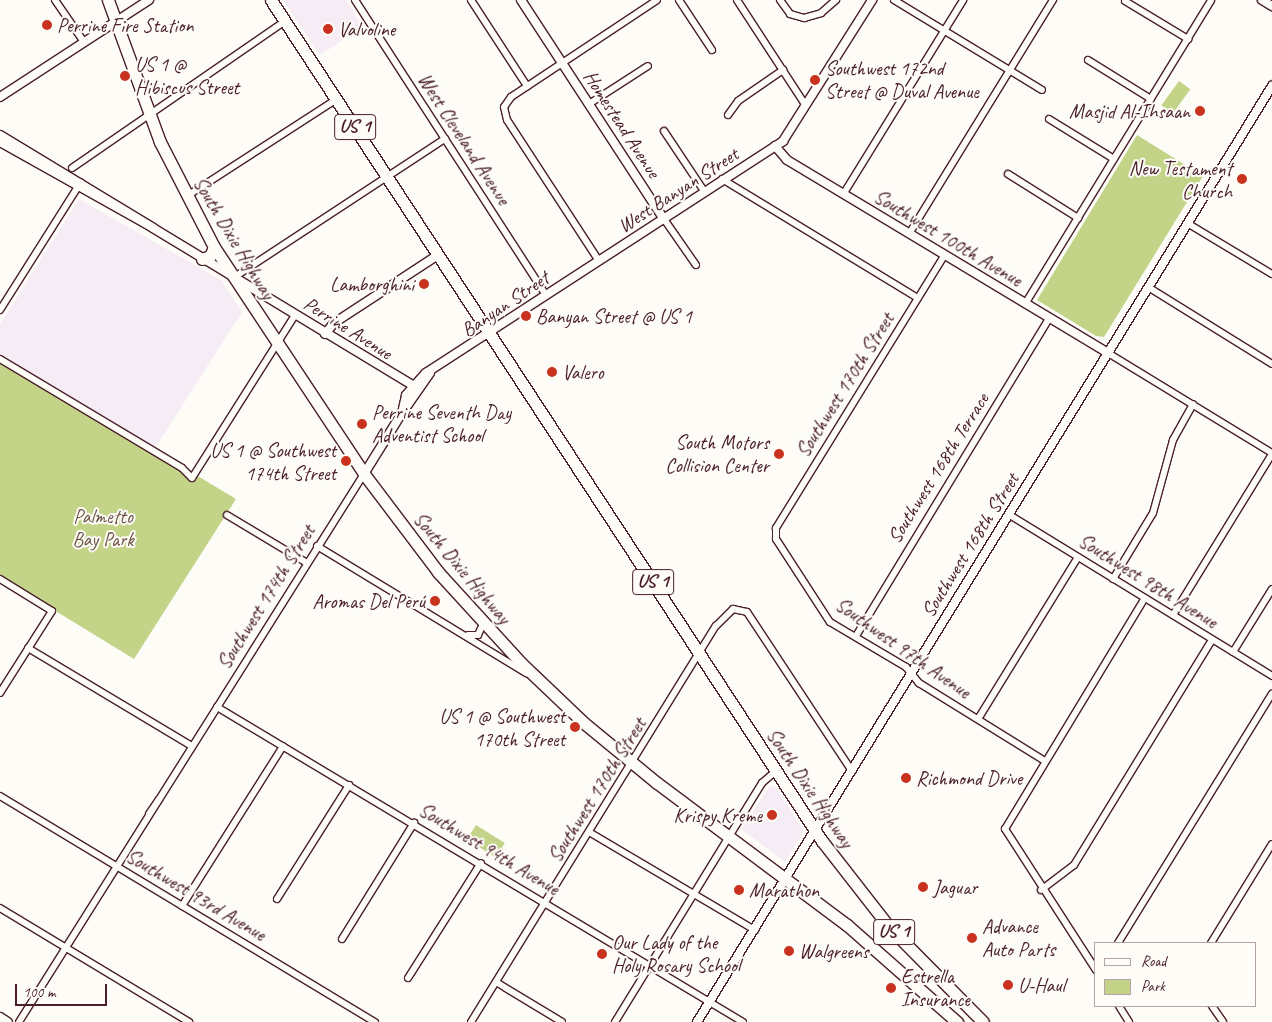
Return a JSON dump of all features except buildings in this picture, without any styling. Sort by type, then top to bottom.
[{"type":"highway","name":"South Dixie Highway","points":[[108,0],[114,22],[148,113],[186,197],[214,247],[364,474],[422,553],[483,624],[538,680],[632,764],[787,878],[905,974],[957,1022]]},
{"type":"highway","name":"South Dixie Highway","points":[[272,0],[815,832],[864,897],[919,960],[983,1022]]},
{"type":"highway","points":[[202,259],[210,256],[214,247]]},
{"type":"highway","points":[[905,974],[919,960]]},
{"type":"street","points":[[55,0],[84,42]]},
{"type":"street","points":[[0,97],[149,0]]},
{"type":"street","name":"West Cleveland Avenue","points":[[355,0],[546,295]]},
{"type":"street","points":[[471,0],[527,86]]},
{"type":"street","name":"Homestead Avenue","points":[[521,0],[696,265]]},
{"type":"street","points":[[599,261],[507,120],[504,107],[527,86],[656,0]]},
{"type":"street","points":[[679,0],[712,50]]},
{"type":"street","points":[[737,0],[806,106]]},
{"type":"street","points":[[780,0],[790,14],[804,18],[821,14],[836,0]]},
{"type":"street","points":[[775,146],[806,106],[872,0]]},
{"type":"street","points":[[894,0],[1042,90]]},
{"type":"street","points":[[844,193],[963,0]]},
{"type":"street","points":[[909,234],[1053,0]]},
{"type":"street","points":[[1025,304],[1212,0]]},
{"type":"street","points":[[1262,0],[1272,6]]},
{"type":"street","points":[[1125,1],[1188,39]]},
{"type":"street","points":[[72,168],[148,113],[285,21]]},
{"type":"street","points":[[1088,60],[1151,99]]},
{"type":"street","points":[[589,104],[648,66]]},
{"type":"street","points":[[728,115],[738,101],[783,70]]},
{"type":"street","name":"Southwest 168th Street","points":[[697,1022],[1187,223],[1271,90]]},
{"type":"street","points":[[186,197],[336,99]]},
{"type":"street","points":[[1049,119],[1114,159]]},
{"type":"street","points":[[664,131],[704,191]]},
{"type":"street","points":[[0,135],[233,278],[444,139]]},
{"type":"street","points":[[0,142],[80,184]]},
{"type":"street","name":"Southwest 100th Avenue","points":[[775,146],[787,160],[1108,353]]},
{"type":"street","name":"West Banyan Street","points":[[599,261],[775,146]]},
{"type":"street","points":[[1008,174],[1078,218]]},
{"type":"street","points":[[722,179],[918,298]]},
{"type":"street","points":[[0,310],[80,184]]},
{"type":"street","points":[[1187,223],[1272,274]]},
{"type":"street","points":[[326,334],[334,323],[438,254]]},
{"type":"street","name":"Southwest 170th Street","points":[[775,532],[944,256]]},
{"type":"street","name":"Banyan Street","points":[[417,388],[430,373],[599,261]]},
{"type":"street","name":"Perrine Avenue","points":[[233,278],[417,388]]},
{"type":"street","points":[[1148,287],[1272,364]]},
{"type":"street","points":[[0,359],[182,468],[192,478],[295,315]]},
{"type":"street","name":"Southwest 168th Terrace","points":[[856,636],[1049,318]]},
{"type":"street","points":[[1108,353],[1272,452],[1173,615]]},
{"type":"street","name":"Southwest 174th Street","points":[[19,1022],[417,388]]},
{"type":"street","points":[[1113,579],[1153,513],[1173,440],[1193,404]]},
{"type":"street","points":[[228,514],[307,563]]},
{"type":"street","name":"Southwest 98th Avenue","points":[[1008,514],[1272,676]]},
{"type":"street","name":"Southwest 97th Avenue","points":[[775,532],[777,542],[824,616],[911,672],[919,683],[1045,761]]},
{"type":"street","points":[[317,546],[538,680]]},
{"type":"street","points":[[978,719],[1078,557]]},
{"type":"street","points":[[0,579],[52,611],[0,693]]},
{"type":"street","points":[[1233,652],[1272,589]]},
{"type":"street","points":[[1093,960],[1041,890],[1006,831],[1045,761],[1145,598]]},
{"type":"street","name":"Southwest 170th Street","points":[[471,1022],[700,655],[716,626],[740,608],[852,771]]},
{"type":"street","points":[[463,634],[478,635],[483,624]]},
{"type":"street","points":[[1041,890],[1074,865],[1212,640]]},
{"type":"street","points":[[28,648],[192,746]]},
{"type":"street","points":[[1119,942],[1272,694]]},
{"type":"street","name":"Southwest 94th Avenue","points":[[217,707],[481,863],[742,1022]]},
{"type":"street","points":[[182,906],[283,746]]},
{"type":"street","points":[[614,1022],[762,783],[776,771]]},
{"type":"street","points":[[277,899],[348,785]]},
{"type":"street","name":"Southwest 93rd Avenue","points":[[0,796],[375,1022]]},
{"type":"street","points":[[342,939],[414,823]]},
{"type":"street","points":[[589,832],[755,930]]},
{"type":"street","points":[[1211,942],[1272,844]]},
{"type":"street","points":[[408,978],[481,863]]},
{"type":"street","points":[[0,908],[190,1022]]},
{"type":"street","points":[[496,982],[562,1022]]},
{"type":"street","points":[[1120,1007],[1129,1022]]},
{"type":"street","points":[[1213,1007],[1223,1022]]},
{"type":"street","points":[[0,1017],[8,1022]]},
{"type":"shaded area","points":[[283,0],[346,0],[363,27],[320,55]]},
{"type":"shaded area","points":[[79,199],[221,280],[242,312],[155,448],[0,357],[0,324]]},
{"type":"shaded area","points":[[770,786],[775,786],[804,831],[785,862],[741,829]]},
{"type":"green space","points":[[1179,81],[1190,89],[1173,113],[1161,105]]},
{"type":"green space","points":[[1137,135],[1203,176],[1104,337],[1096,336],[1037,300]]},
{"type":"green space","name":"Palmetto Bay Park","points":[[0,357],[236,499],[134,659],[0,577]]},
{"type":"green space","points":[[476,825],[505,843],[496,857],[467,839]]},
{"type":"place","name":"Perrine Fire Station","points":[[47,25]]},
{"type":"place","name":"Valvoline","points":[[328,29]]},
{"type":"place","name":"US 1 @ Hibiscus Street","points":[[125,76]]},
{"type":"place","name":"Southwest 172nd Street @ Duval Avenue","points":[[815,80]]},
{"type":"place","name":"Masjid Al-Ihsaan","points":[[1200,111]]},
{"type":"place","name":"New Testament Church","points":[[1242,179]]},
{"type":"place","name":"Lamborghini","points":[[424,284]]},
{"type":"place","name":"Banyan Street @ US 1","points":[[526,316]]},
{"type":"place","name":"Valero","points":[[552,372]]},
{"type":"place","name":"Perrine Seventh Day Adventist School","points":[[362,424]]},
{"type":"place","name":"South Motors Collision Center","points":[[779,454]]},
{"type":"place","name":"US 1 @ Southwest 174th Street","points":[[346,461]]},
{"type":"place","name":"Aromas Del Perú","points":[[435,601]]},
{"type":"place","name":"US 1 @ Southwest 170th Street","points":[[575,727]]},
{"type":"place","name":"Richmond Drive","points":[[906,778]]},
{"type":"place","name":"Krispy Kreme","points":[[772,815]]},
{"type":"place","name":"Jaguar","points":[[923,887]]},
{"type":"place","name":"Marathon","points":[[739,890]]},
{"type":"place","name":"Advance Auto Parts","points":[[972,938]]},
{"type":"place","name":"Walgreens","points":[[789,951]]},
{"type":"place","name":"Our Lady of the Holy Rosary School","points":[[602,954]]},
{"type":"place","name":"U-Haul","points":[[1008,985]]},
{"type":"place","name":"Estrella Insurance","points":[[891,988]]}]
